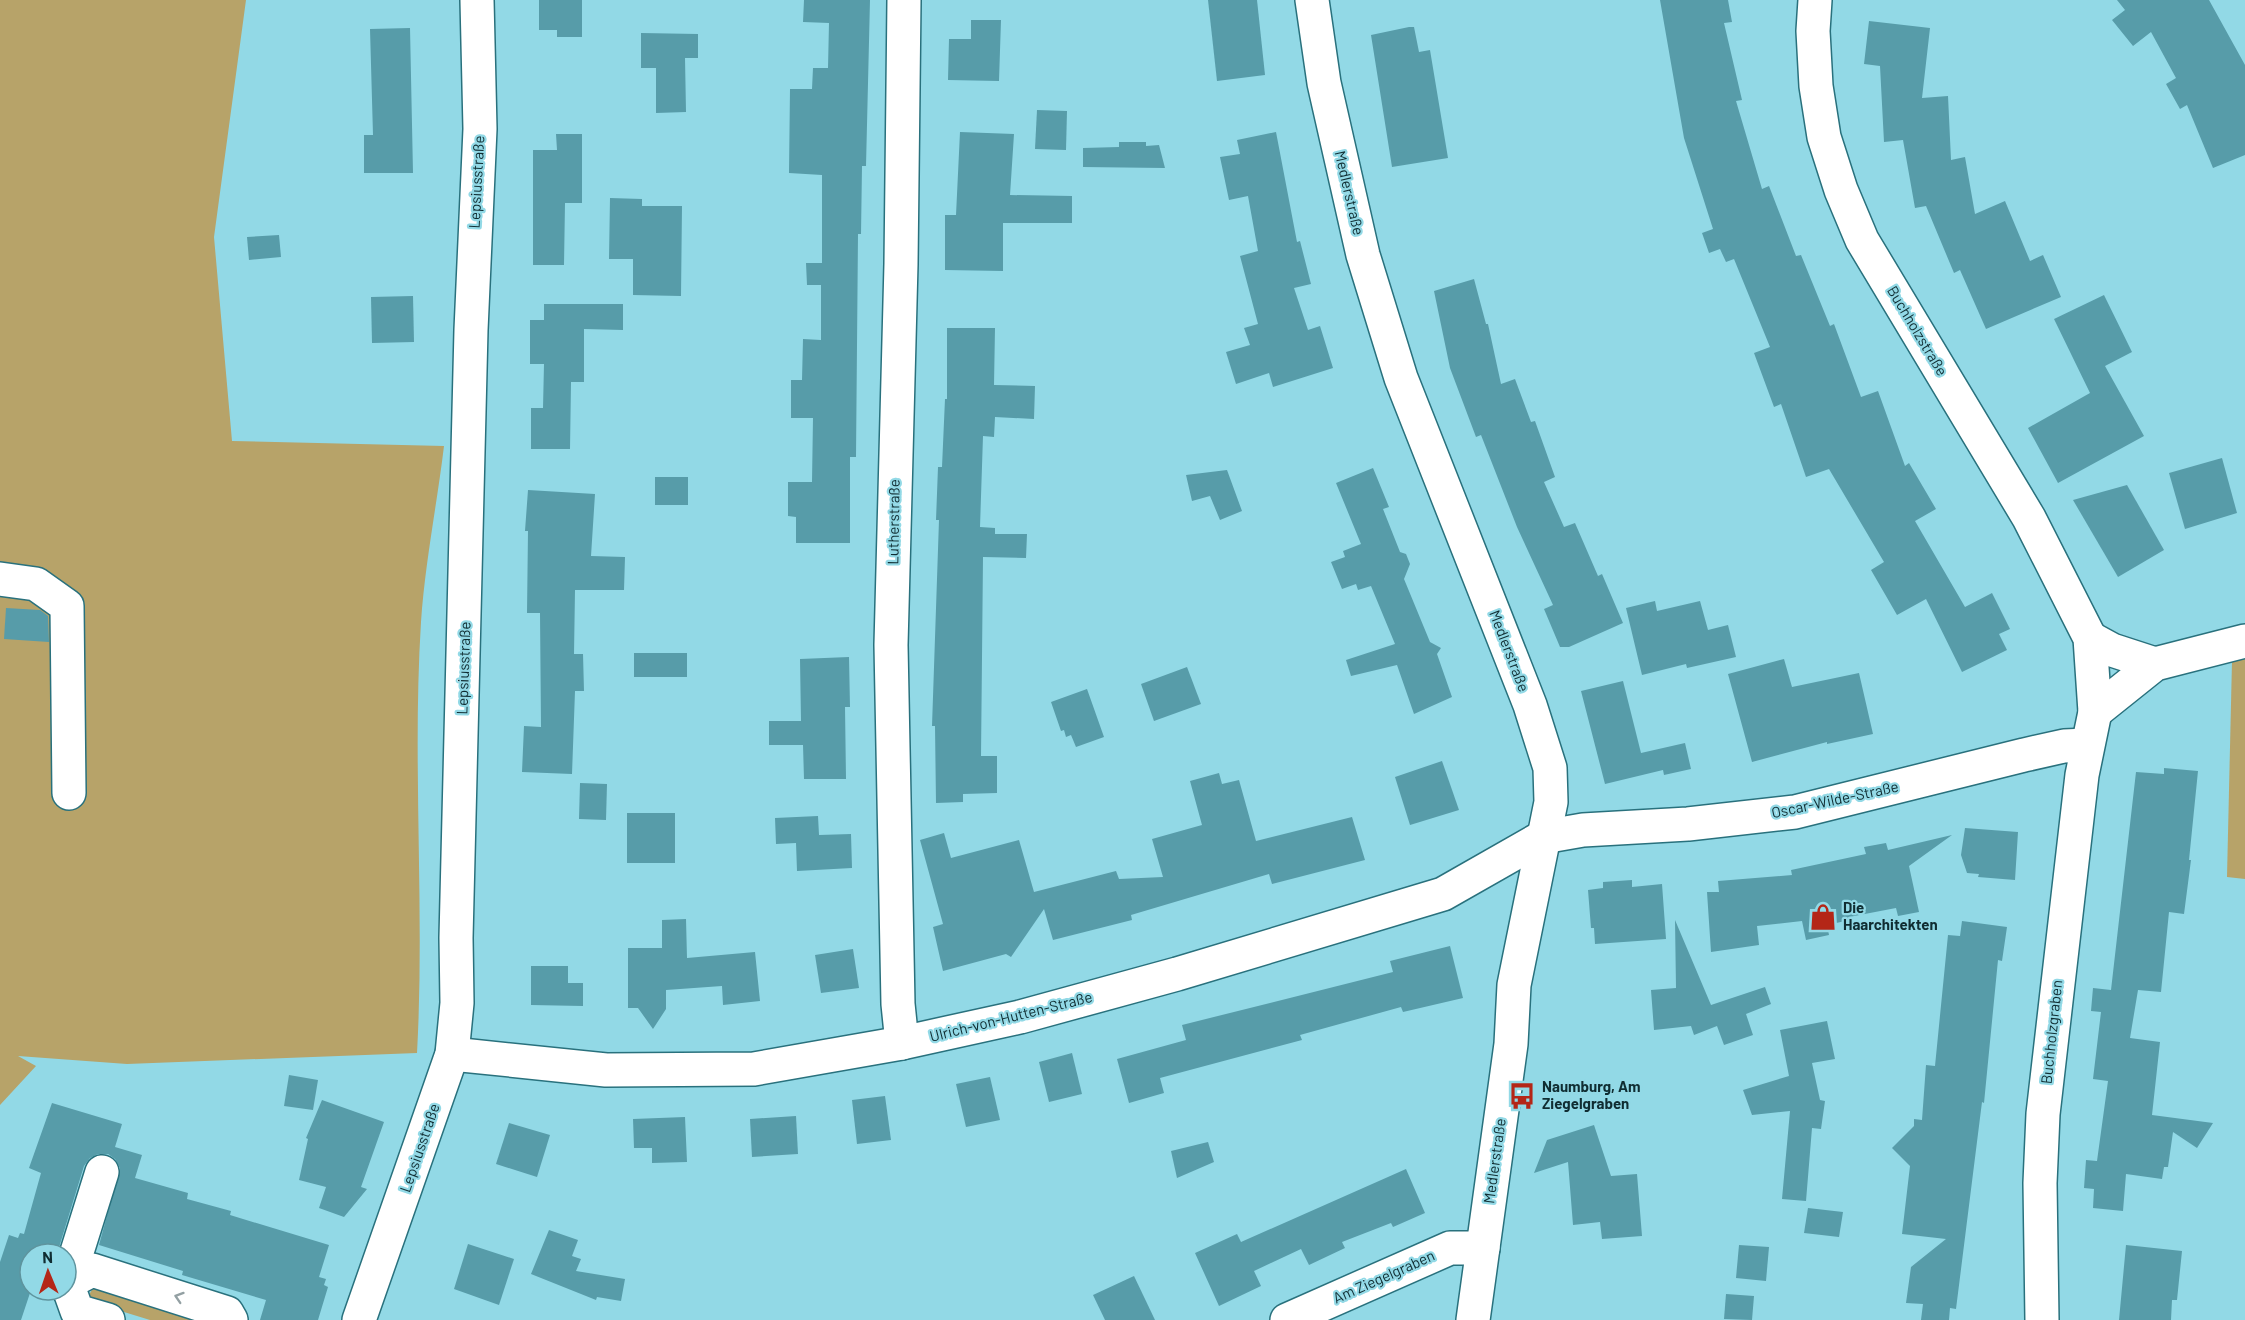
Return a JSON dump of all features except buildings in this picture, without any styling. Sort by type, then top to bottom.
[{"type":"street","name":"Lepsiusstraße","points":[[359,1320],[452,1054],[457,1003],[456,938],[471,330],[480,129],[477,0]]},
{"type":"street","name":"Lutherstraße","points":[[902,1043],[898,1004],[891,645],[901,264],[904,0]]},
{"type":"street","name":"Medlerstraße","points":[[1312,0],[1324,83],[1363,255],[1394,356],[1530,705],[1550,768],[1551,802],[1514,986],[1511,1044],[1473,1320]]},
{"type":"street","name":"Buchholzstraße","points":[[1815,0],[1813,31],[1816,86],[1824,137],[1840,190],[1862,240],[2029,518],[2090,638],[2095,712],[2087,745]]},
{"type":"street","points":[[0,579],[36,584],[67,606],[69,793]]},
{"type":"street","points":[[2090,638],[2112,650],[2155,664]]},
{"type":"street","points":[[2095,712],[2155,664],[2245,641]]},
{"type":"street","name":"Oscar-Wilde-Straße","points":[[1544,837],[1583,830],[1688,824],[1795,812],[2024,754],[2064,746],[2087,745]]},
{"type":"street","name":"Buchholzgraben","points":[[2042,1320],[2040,1183],[2043,1114],[2087,745]]},
{"type":"street","name":"Ulrich-von-Hutten-Straße","points":[[452,1054],[606,1070],[754,1069],[902,1043],[1020,1017],[1155,980],[1443,894],[1544,837]]},
{"type":"street","points":[[78,1249],[102,1172]]},
{"type":"street","name":"Am Ziegelgraben","points":[[1287,1320],[1450,1248],[1483,1248]]},
{"type":"street","points":[[78,1279],[92,1270],[227,1313],[231,1320]]},
{"type":"street","points":[[55,1320],[61,1302]]},
{"type":"street","points":[[73,1302],[77,1311],[108,1320]]},
{"type":"shaded area","points":[[0,0],[246,0],[214,237],[232,441],[444,446],[421,622],[418,730],[420,945],[417,1053],[127,1064],[18,1056],[36,1066],[0,1105]]},
{"type":"shaded area","points":[[2245,657],[2245,879],[2227,877],[2232,661]]},
{"type":"shaded area","points":[[95,1284],[206,1320],[150,1320],[98,1304],[89,1295]]},
{"type":"place","name":"Die Haarchitekten","points":[[1823,917]]},
{"type":"place","name":"Naumburg, Am Ziegelgraben","points":[[1522,1096]]}]
